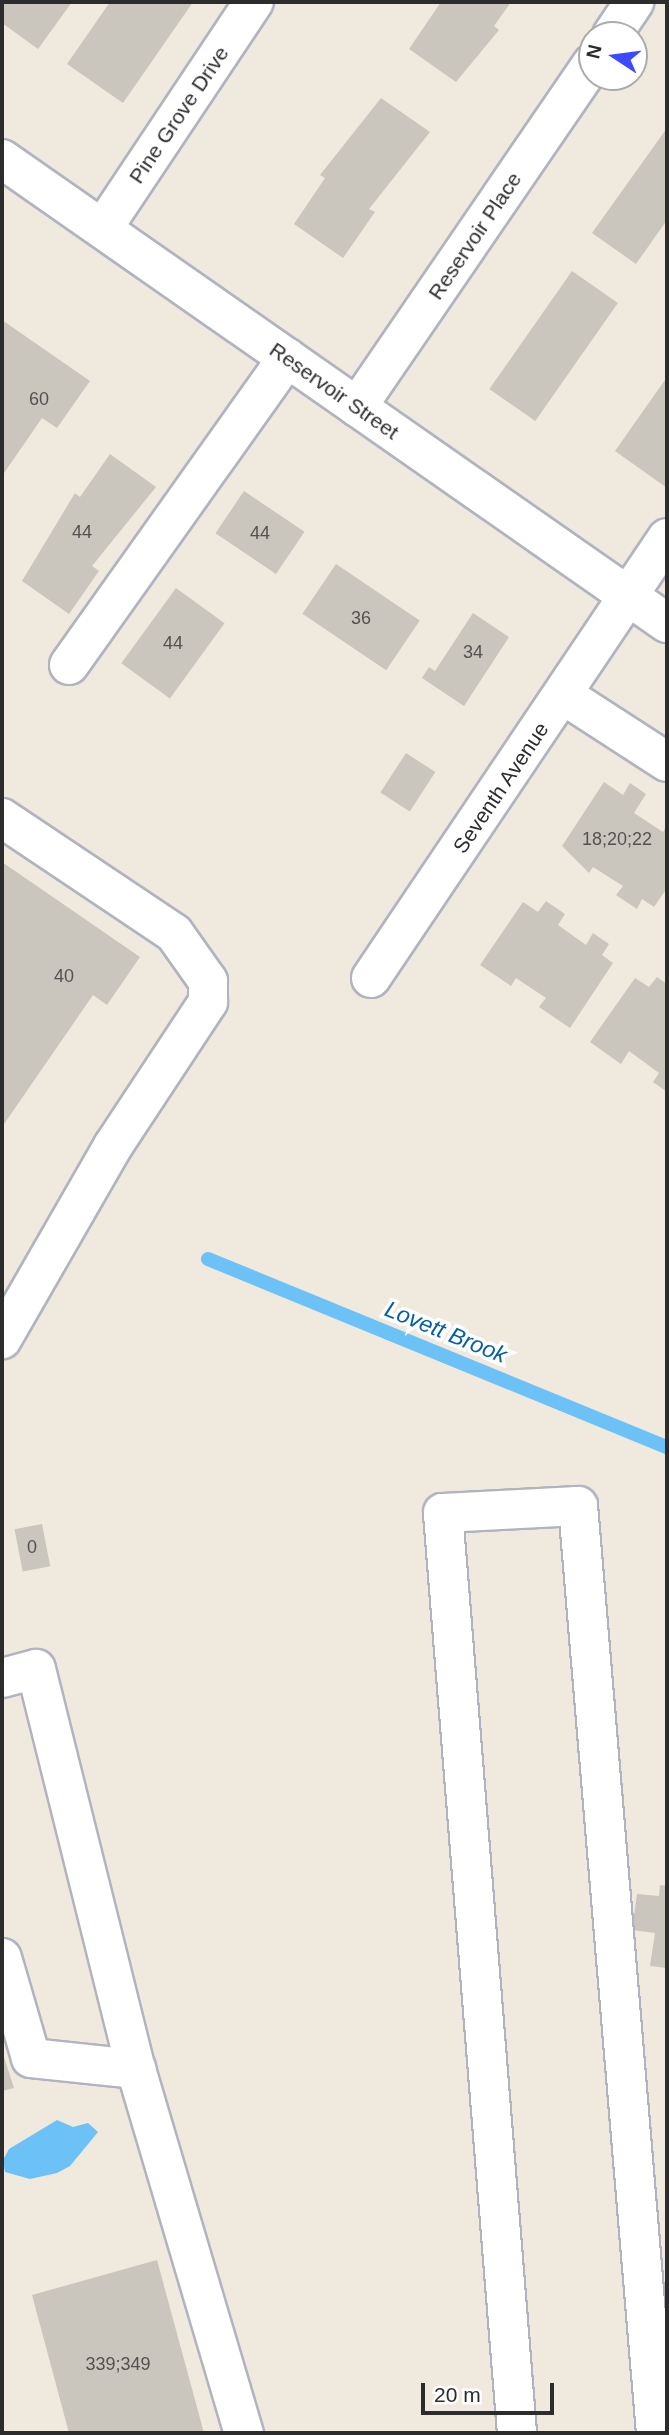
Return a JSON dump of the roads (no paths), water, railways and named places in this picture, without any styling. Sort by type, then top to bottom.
[{"type":"street","name":"Pine Grove Drive","points":[[103,228],[254,2]]},
{"type":"street","points":[[622,21],[635,2]]},
{"type":"street","name":"Reservoir Place","points":[[357,407],[578,84]]},
{"type":"street","name":"Reservoir Street","points":[[2,159],[667,624]]},
{"type":"street","points":[[69,665],[287,358]]},
{"type":"street","name":"Seventh Avenue","points":[[371,978],[565,696],[667,538]]},
{"type":"street","points":[[565,696],[667,762]]},
{"type":"street","points":[[2,818],[173,933],[208,981],[208,1002],[113,1146],[2,1339]]},
{"type":"street","points":[[517,2433],[443,1513],[578,1506],[656,2433]]},
{"type":"street","points":[[2,1678],[36,1669],[136,2069],[244,2433]]},
{"type":"street","points":[[2,1958],[31,2057],[136,2069]]},
{"type":"water","points":[[57,2120],[73,2127],[88,2123],[98,2132],[70,2166],[57,2173],[30,2179],[5,2172],[3,2160],[9,2149]]},
{"type":"waterway","name":"Lovett Brook","points":[[208,1259],[667,1447]]}]
